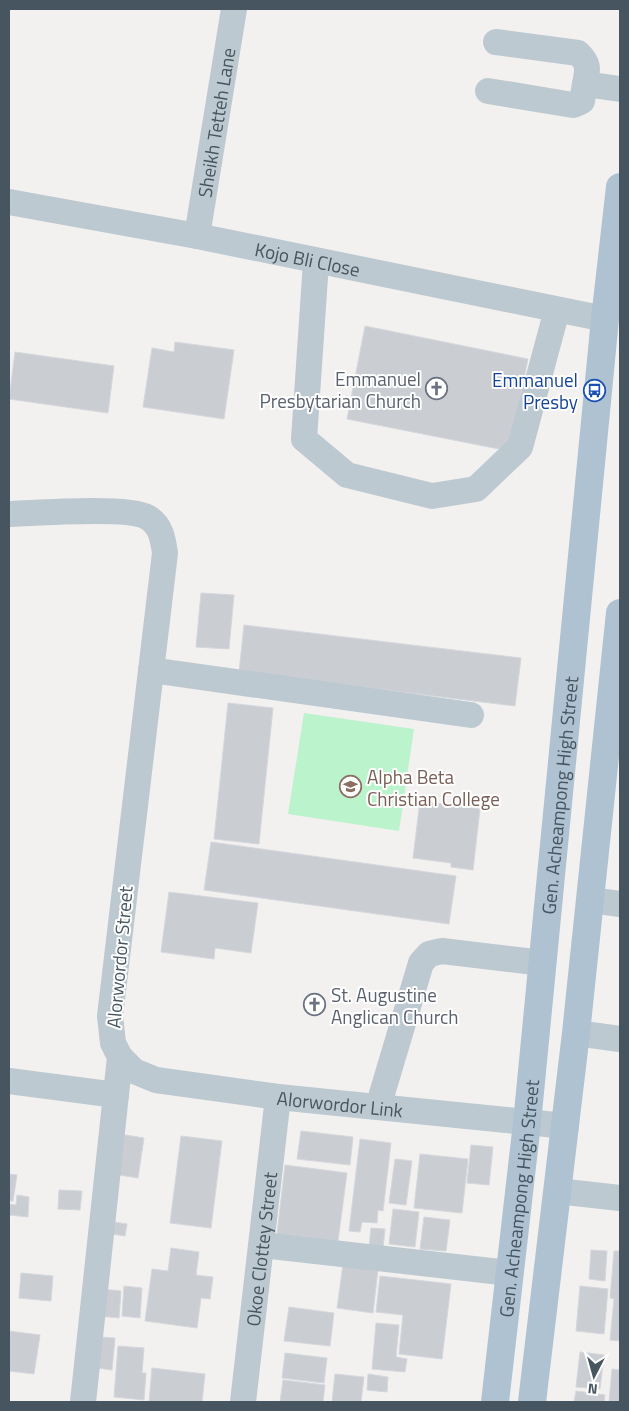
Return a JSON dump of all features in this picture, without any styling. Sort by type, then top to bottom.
[{"type":"main road","name":"Gen. Acheampong High Street","points":[[495,1402],[527,1123],[605,319],[620,187]]},
{"type":"main road","name":"Gen. Acheampong High Street","points":[[532,1402],[566,1126],[620,614]]},
{"type":"street","name":"Sheikh Tetteh Lane","points":[[197,236],[234,9]]},
{"type":"street","points":[[488,92],[573,105],[582,101],[588,67],[586,60],[578,53],[496,42]]},
{"type":"street","points":[[585,84],[620,89]]},
{"type":"street","name":"Kojo Bli Close","points":[[9,202],[197,236],[316,262],[605,319]]},
{"type":"street","points":[[316,262],[304,439],[347,475],[432,496],[476,489],[520,447],[557,310]]},
{"type":"street","name":"Alorwordor Street","points":[[9,514],[115,512],[147,517],[162,532],[165,553],[110,1016],[112,1043],[120,1057],[84,1402]]},
{"type":"street","points":[[151,670],[471,715]]},
{"type":"street","points":[[590,900],[620,904]]},
{"type":"street","points":[[378,1107],[420,963],[429,954],[442,952],[543,963]]},
{"type":"street","points":[[576,1033],[620,1039]]},
{"type":"street","name":"Alorwordor Link","points":[[120,1057],[134,1071],[156,1080],[278,1097],[566,1126]]},
{"type":"street","points":[[9,1081],[116,1095]]},
{"type":"street","name":"Okoe Clottey Street","points":[[243,1402],[278,1097]]},
{"type":"street","points":[[557,1191],[620,1198]]},
{"type":"street","points":[[262,1245],[510,1273]]},
{"type":"green space","points":[[304,713],[414,729],[399,831],[288,814]]},
{"type":"building","name":"Emmanuel Presbytarian Church","points":[[365,326],[528,359],[509,451],[347,419]]},
{"type":"building","points":[[175,342],[234,350],[224,419],[143,407],[152,348],[174,352]]},
{"type":"building","points":[[15,352],[114,366],[108,413],[9,399]]},
{"type":"building","points":[[201,593],[234,595],[229,649],[196,647]]},
{"type":"building","points":[[244,625],[521,658],[515,706],[239,672]]},
{"type":"building","points":[[228,703],[273,708],[259,844],[214,839]]},
{"type":"building","points":[[420,801],[480,809],[473,870],[451,867],[451,863],[413,858]]},
{"type":"building","points":[[211,842],[456,876],[449,924],[204,890]]},
{"type":"building","points":[[169,892],[258,903],[251,953],[215,948],[214,959],[161,952]]},
{"type":"building","points":[[301,1131],[353,1137],[350,1165],[297,1159]]},
{"type":"building","points":[[119,1134],[144,1138],[138,1178],[113,1174]]},
{"type":"building","points":[[181,1136],[222,1141],[211,1228],[170,1223]]},
{"type":"building","points":[[360,1139],[391,1143],[383,1211],[378,1210],[377,1223],[362,1222],[360,1232],[349,1231]]},
{"type":"building","points":[[471,1145],[493,1147],[489,1185],[467,1183]]},
{"type":"building","points":[[420,1154],[468,1159],[462,1213],[414,1208]]},
{"type":"building","points":[[395,1159],[412,1161],[406,1205],[389,1203]]},
{"type":"building","points":[[285,1165],[347,1173],[338,1241],[277,1234]]},
{"type":"building","points":[[9,1174],[17,1175],[13,1201],[9,1201]]},
{"type":"building","points":[[59,1190],[82,1191],[80,1210],[58,1209]]},
{"type":"building","points":[[17,1195],[29,1197],[28,1217],[9,1215],[9,1204],[16,1205]]},
{"type":"building","points":[[393,1209],[419,1212],[415,1247],[389,1244]]},
{"type":"building","points":[[424,1217],[450,1220],[446,1251],[420,1249]]},
{"type":"building","points":[[114,1222],[127,1224],[125,1236],[112,1234]]},
{"type":"building","points":[[371,1228],[385,1229],[383,1248],[369,1247]]},
{"type":"building","points":[[171,1248],[199,1252],[196,1275],[213,1277],[210,1299],[201,1298],[197,1328],[145,1321],[152,1269],[168,1271]]},
{"type":"building","points":[[591,1250],[607,1251],[605,1281],[589,1279]]},
{"type":"building","points":[[614,1251],[620,1251],[620,1341],[610,1340],[614,1299],[610,1298]]},
{"type":"building","points":[[344,1257],[379,1261],[373,1313],[337,1308]]},
{"type":"building","points":[[21,1273],[53,1276],[51,1301],[19,1298]]},
{"type":"building","points":[[380,1276],[451,1284],[442,1359],[399,1354],[403,1315],[376,1312]]},
{"type":"building","points":[[124,1286],[142,1288],[140,1318],[122,1316]]},
{"type":"building","points":[[580,1286],[608,1289],[604,1334],[576,1331]]},
{"type":"building","points":[[102,1289],[121,1291],[119,1318],[99,1316]]},
{"type":"building","points":[[289,1307],[334,1313],[330,1346],[284,1341]]},
{"type":"building","points":[[376,1323],[399,1325],[396,1357],[407,1359],[405,1372],[372,1369]]},
{"type":"building","points":[[9,1331],[40,1335],[34,1374],[9,1371]]},
{"type":"building","points":[[100,1337],[115,1338],[112,1370],[97,1368]]},
{"type":"building","points":[[118,1346],[144,1348],[142,1373],[146,1373],[144,1400],[114,1397]]},
{"type":"building","points":[[580,1352],[604,1355],[600,1389],[576,1387]]},
{"type":"building","points":[[285,1353],[327,1358],[324,1383],[282,1378]]},
{"type":"building","points":[[152,1368],[205,1374],[202,1402],[149,1402]]},
{"type":"building","points":[[612,1369],[620,1370],[620,1402],[609,1402]]},
{"type":"building","points":[[335,1374],[364,1377],[361,1402],[332,1402]]},
{"type":"building","points":[[368,1374],[388,1377],[387,1392],[367,1390]]},
{"type":"building","points":[[283,1380],[325,1385],[323,1402],[280,1402]]},
{"type":"building","points":[[576,1391],[605,1395],[604,1402],[574,1402]]},
{"type":"place","name":"Emmanuel Presbytarian Church","points":[[437,389]]},
{"type":"place","name":"Emmanuel Presby","points":[[594,390]]},
{"type":"place","name":"Alpha Beta Christian College","points":[[351,787]]},
{"type":"place","name":"St. Augustine Anglican Church","points":[[315,1005]]}]
